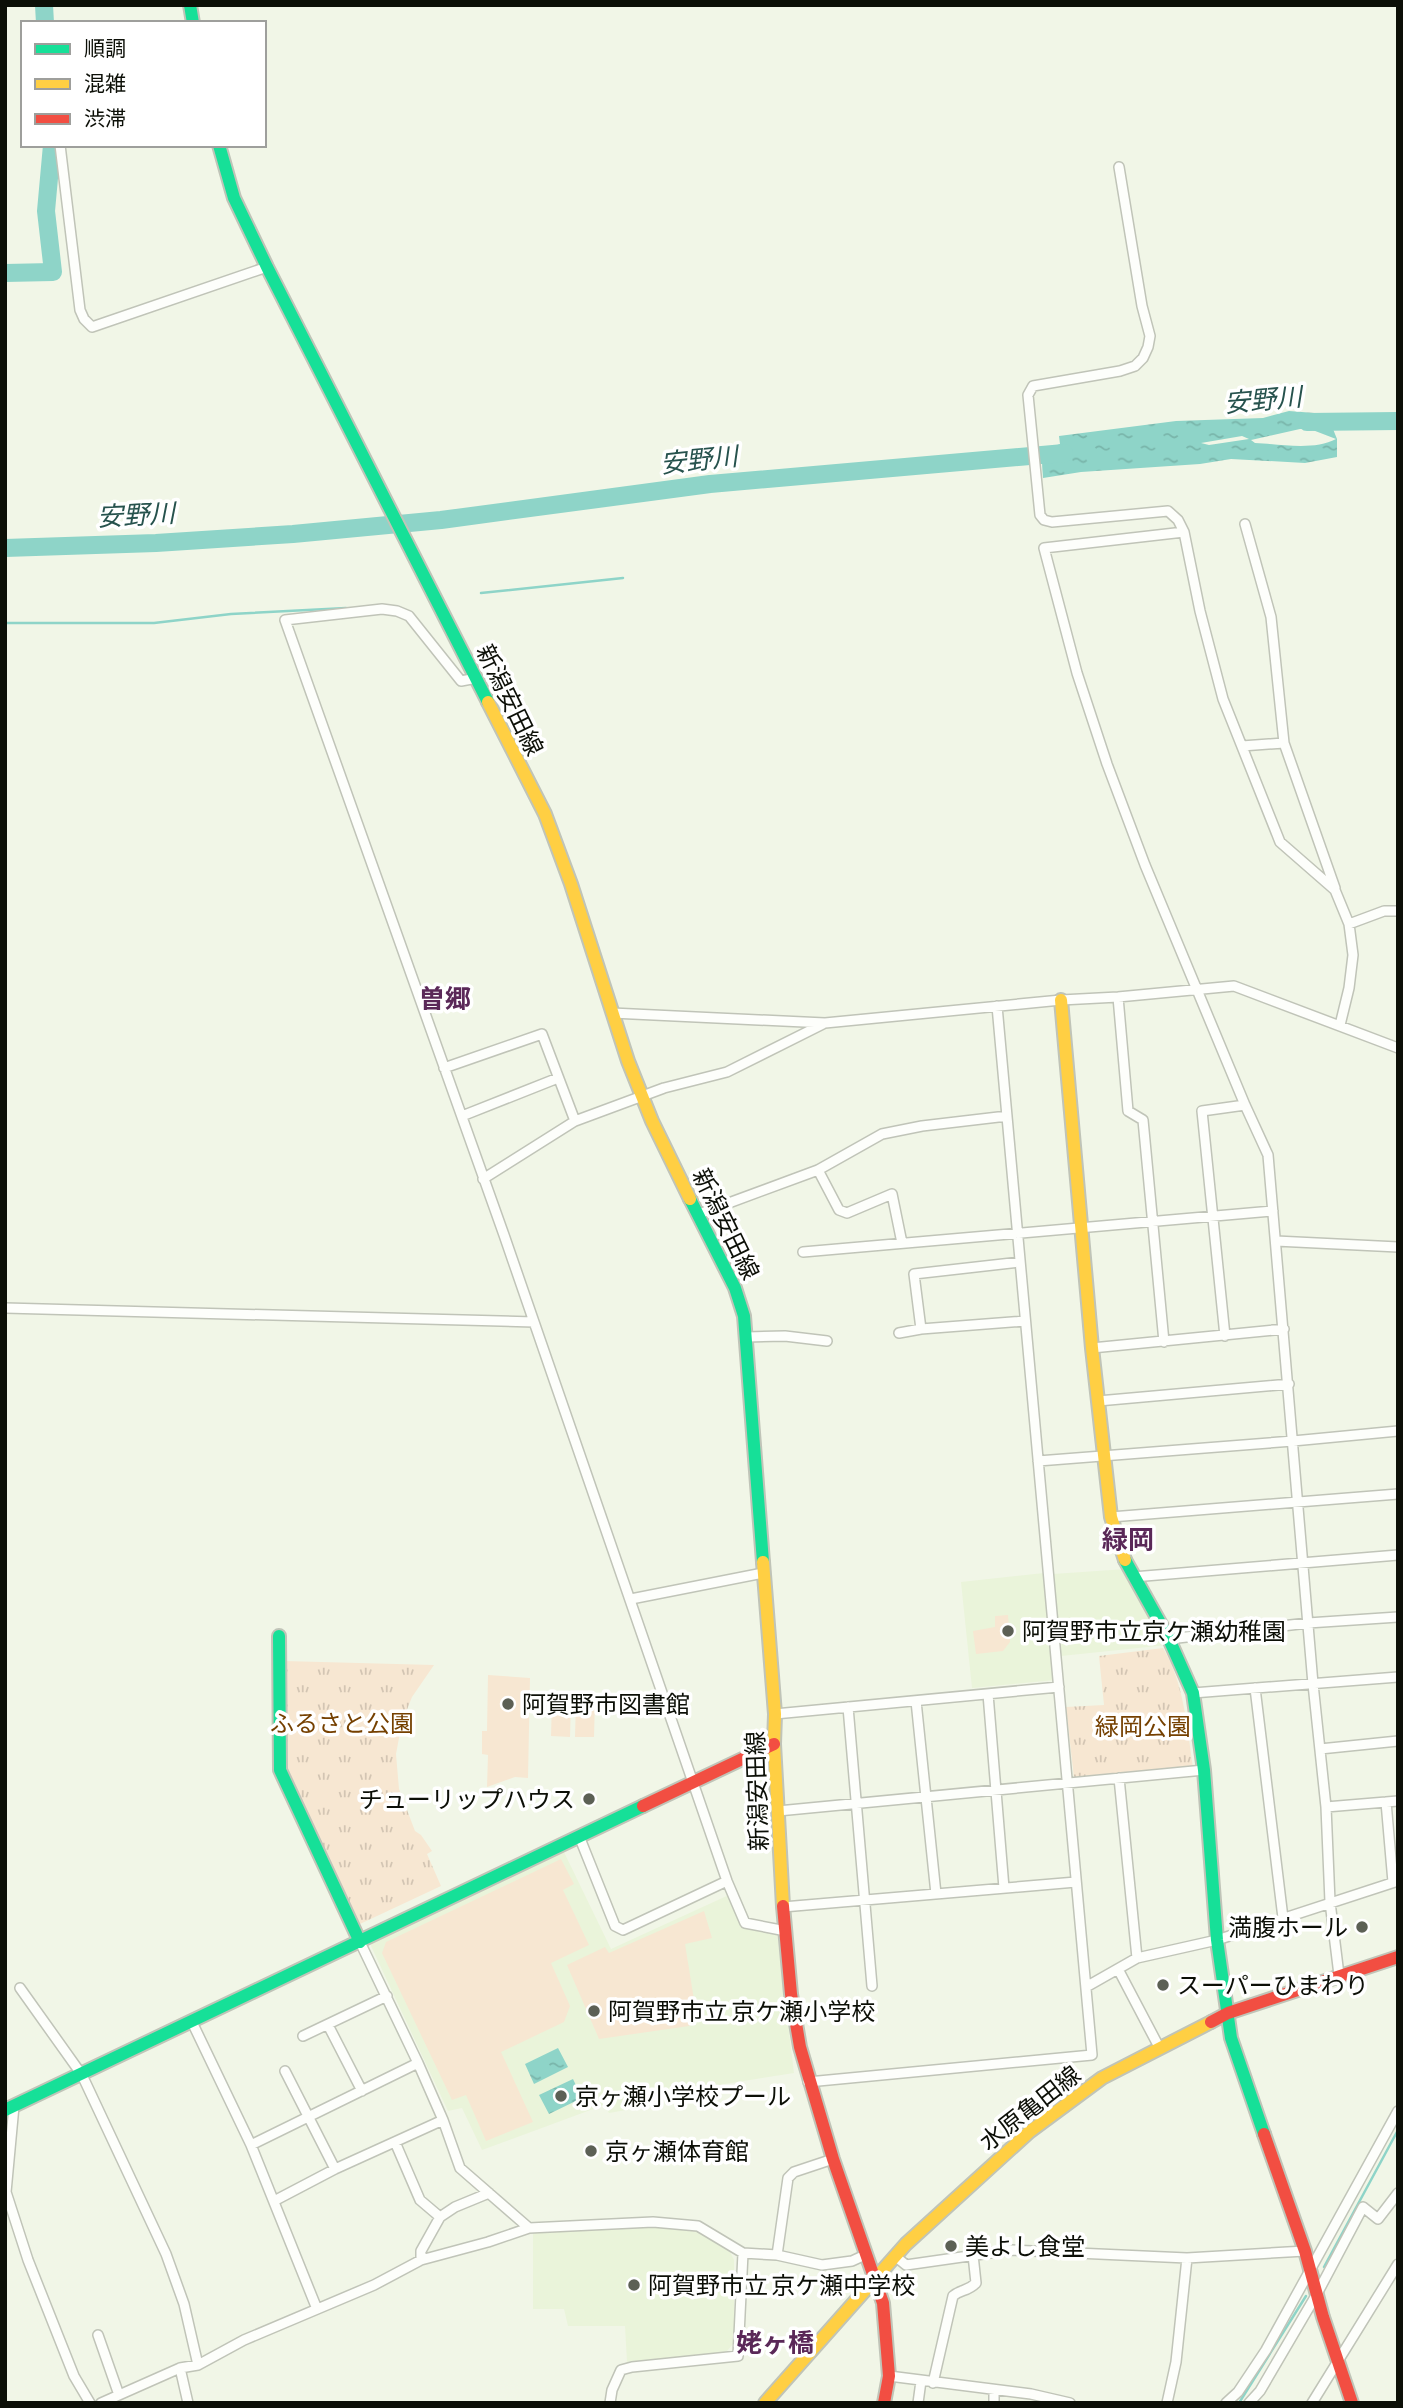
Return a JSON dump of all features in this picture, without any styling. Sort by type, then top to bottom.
[{"type":"main road","name":"新潟安田線","points":[[220,147],[234,198],[267,267],[545,814],[564,859],[612,1013],[642,1097],[735,1288],[744,1316],[775,1714],[774,1744],[783,1907],[791,1994],[808,2082],[883,2303],[889,2376],[884,2403]]},
{"type":"main road","points":[[1061,1000],[1092,1348],[1111,1517],[1126,1564],[1169,1639],[1193,1693],[1204,1770],[1217,1940],[1231,2038],[1305,2251],[1323,2317],[1352,2403]]},
{"type":"main road","points":[[279,1636],[280,1770],[360,1942]]},
{"type":"main road","points":[[10,2108],[774,1744]]},
{"type":"main road","name":"水原亀田線","points":[[765,2403],[895,2256],[966,2187],[1051,2113],[1102,2078],[1228,2013],[1398,1957]]},
{"type":"street","points":[[60,147],[79,310],[92,327],[267,267]]},
{"type":"street","points":[[1119,167],[1142,306],[1150,336],[1148,347],[1135,366],[1033,386],[1028,395],[1040,515],[1044,520],[1052,522],[1168,511],[1178,520],[1184,532],[1200,611],[1223,699],[1280,842],[1335,890]]},
{"type":"street","points":[[1245,524],[1271,617],[1284,743],[1349,924],[1353,955],[1340,1025]]},
{"type":"street","points":[[1184,532],[1044,548],[1077,673],[1107,764],[1145,865],[1244,1105],[1268,1155],[1326,1807],[1330,1902],[1339,1975]]},
{"type":"street","points":[[477,678],[461,681],[409,616],[397,611],[382,609],[285,620],[452,1094],[462,1115],[727,1881],[745,1923],[786,1931]]},
{"type":"street","points":[[1242,746],[1284,743]]},
{"type":"street","points":[[1349,924],[1384,911],[1398,911]]},
{"type":"street","points":[[612,1013],[825,1023],[1234,986],[1398,1048]]},
{"type":"street","points":[[1118,997],[1128,1111],[1143,1120],[1164,1342]]},
{"type":"street","points":[[808,2082],[1092,2056],[997,1006]]},
{"type":"street","points":[[483,1179],[575,1121],[664,1088],[727,1072],[825,1023]]},
{"type":"street","points":[[444,1068],[542,1034],[575,1121]]},
{"type":"street","points":[[462,1115],[558,1078]]},
{"type":"street","points":[[1225,1336],[1202,1111],[1244,1105]]},
{"type":"street","points":[[699,1214],[818,1170],[882,1134],[922,1126],[1007,1116]]},
{"type":"street","points":[[818,1170],[839,1210],[847,1213],[892,1194],[902,1243]]},
{"type":"street","points":[[803,1252],[1273,1211]]},
{"type":"street","points":[[1276,1241],[1398,1247]]},
{"type":"street","points":[[921,1329],[914,1274],[1020,1262]]},
{"type":"street","points":[[5,1308],[534,1322]]},
{"type":"street","points":[[899,1333],[1025,1321]]},
{"type":"street","points":[[1092,1348],[1284,1329]]},
{"type":"street","points":[[747,1337],[785,1336],[827,1341]]},
{"type":"street","points":[[1098,1401],[1289,1384]]},
{"type":"street","points":[[1038,1461],[1398,1431]]},
{"type":"street","points":[[1111,1517],[1398,1494]]},
{"type":"street","points":[[1133,1577],[1398,1555]]},
{"type":"street","points":[[631,1599],[763,1573]]},
{"type":"street","points":[[1169,1639],[1398,1616]]},
{"type":"street","points":[[1193,1693],[1398,1677]]},
{"type":"street","points":[[775,1714],[1059,1687]]},
{"type":"street","points":[[1255,1688],[1283,1918]]},
{"type":"street","points":[[988,1694],[1004,1888]]},
{"type":"street","points":[[916,1701],[936,1894]]},
{"type":"street","points":[[848,1707],[873,1986]]},
{"type":"street","points":[[1320,1749],[1398,1741]]},
{"type":"street","points":[[778,1811],[1204,1770]]},
{"type":"street","points":[[1119,1778],[1136,1958]]},
{"type":"street","points":[[1326,1807],[1398,1801]]},
{"type":"street","points":[[1086,1987],[1136,1958],[1217,1940],[1395,1882],[1386,1802]]},
{"type":"street","points":[[579,1836],[615,1926],[622,1930],[727,1881]]},
{"type":"street","points":[[783,1907],[1076,1882]]},
{"type":"street","points":[[360,1942],[418,2063],[460,2168],[529,2228]]},
{"type":"street","points":[[1118,1969],[1159,2048]]},
{"type":"street","points":[[20,1988],[82,2075],[166,2253],[184,2304],[198,2365]]},
{"type":"street","points":[[303,2036],[387,1996]]},
{"type":"street","points":[[192,2022],[251,2145],[317,2309]]},
{"type":"street","points":[[328,2025],[362,2091]]},
{"type":"street","points":[[251,2145],[418,2063]]},
{"type":"street","points":[[285,2071],[335,2169]]},
{"type":"street","points":[[10,2108],[6,2192],[28,2260],[74,2376],[90,2403]]},
{"type":"street","points":[[1226,2403],[1238,2392],[1266,2350],[1398,2111]]},
{"type":"street","points":[[274,2201],[335,2169],[443,2120]]},
{"type":"street","points":[[395,2143],[420,2200],[440,2217]]},
{"type":"street","points":[[777,2255],[788,2178],[794,2172],[833,2160]]},
{"type":"street","points":[[421,2260],[421,2251],[440,2217],[455,2207],[489,2193]]},
{"type":"street","points":[[1249,2403],[1260,2391],[1318,2292],[1363,2207],[1378,2219],[1398,2193]]},
{"type":"street","points":[[101,2403],[180,2368],[198,2365],[244,2340],[374,2285],[421,2260],[529,2228],[653,2222],[698,2226],[743,2253],[777,2255],[822,2264],[852,2261],[865,2255]]},
{"type":"street","points":[[895,2256],[906,2265],[1011,2250],[1187,2258],[1305,2251]]},
{"type":"street","points":[[610,2403],[612,2390],[621,2370],[738,2356],[743,2253]]},
{"type":"street","points":[[933,2383],[953,2295],[968,2291],[976,2283],[973,2255]]},
{"type":"street","points":[[1167,2403],[1175,2362],[1187,2258]]},
{"type":"street","points":[[1312,2403],[1398,2264]]},
{"type":"street","points":[[98,2335],[119,2395]]},
{"type":"street","points":[[180,2368],[188,2403]]},
{"type":"street","points":[[889,2376],[1031,2394],[1070,2403]]},
{"type":"street","points":[[918,2403],[921,2381]]},
{"type":"street","points":[[994,2390],[994,2403]]},
{"type":"shaded area","points":[[1126,1569],[1167,1645],[1061,1656],[1053,1574]]},
{"type":"shaded area","name":"阿賀野市立京ケ瀬幼稚園","points":[[1044,1573],[1055,1680],[972,1688],[961,1582]]},
{"type":"shaded area","name":"阿賀野市立 京ケ瀬小学校","points":[[562,1848],[611,1949],[731,1894],[740,1926],[777,1933],[794,2073],[656,2095],[654,2105],[609,2113],[604,2105],[482,2150],[462,2108],[448,2111],[371,1946],[372,1940]]},
{"type":"shaded area","name":"阿賀野市立 京ケ瀬中学校","points":[[664,2224],[702,2229],[726,2244],[734,2260],[734,2343],[725,2353],[627,2362],[625,2326],[568,2326],[564,2309],[533,2309],[533,2232]]},
{"type":"green space","points":[[1008,1615],[1010,1642],[1003,1651],[976,1654],[973,1631],[995,1627],[995,1616]]},
{"type":"green space","name":"緑岡公園","points":[[1163,1648],[1180,1690],[1193,1767],[1074,1778],[1066,1707],[1104,1705],[1099,1656]]},
{"type":"green space","name":"ふるさと公園","points":[[284,1661],[434,1665],[412,1697],[402,1722],[396,1754],[399,1789],[415,1831],[432,1851],[427,1854],[441,1886],[360,1924],[283,1767]]},
{"type":"green space","name":"阿賀野市図書館","points":[[488,1675],[530,1678],[528,1778],[515,1777],[487,1787],[488,1755],[482,1754],[482,1731],[487,1731]]},
{"type":"green space","points":[[552,1700],[571,1700],[570,1737],[551,1736]]},
{"type":"green space","points":[[576,1700],[595,1700],[594,1737],[575,1737]]},
{"type":"green space","points":[[561,1859],[574,1884],[563,1890],[589,1945],[551,1963],[570,2006],[564,2022],[501,2052],[533,2122],[486,2141],[466,2095],[452,2100],[382,1953],[386,1942]]},
{"type":"green space","points":[[704,1911],[712,1938],[685,1944],[696,2012],[689,2026],[599,2039],[567,1965],[605,1947],[609,1953]]},
{"type":"water","points":[[1289,411],[1327,414],[1337,439],[1337,457],[1305,463],[1231,459],[1200,464],[1081,472],[1043,478],[1043,456],[1048,449],[1060,444],[1059,436],[1176,421],[1263,418]],"holes":[[[1310,429],[1336,439],[1307,446],[1255,443],[1251,440]],[[1242,436],[1249,439],[1209,445],[1201,443]]]},
{"type":"water","points":[[558,2048],[568,2067],[534,2084],[525,2064]]},
{"type":"water","name":"京ヶ瀬小学校プール","points":[[573,2079],[582,2098],[549,2114],[539,2095]]},
{"type":"waterway","points":[[44,5],[45,21]]},
{"type":"waterway","points":[[5,273],[53,272],[46,211],[52,147]]},
{"type":"waterway","name":"安野川","points":[[1307,422],[1398,421]]},
{"type":"waterway","name":"安野川","points":[[5,548],[156,543],[293,534],[441,520],[710,484],[1064,453]]},
{"type":"waterway","points":[[481,593],[623,578]]},
{"type":"waterway","points":[[5,623],[154,623],[231,614],[346,608]]},
{"type":"waterway","points":[[1324,2267],[1398,2130]]},
{"type":"waterway","points":[[1239,2403],[1306,2296]]},
{"type":"traffic: fast","points":[[190,5],[193,21]]},
{"type":"traffic: fast","points":[[220,147],[234,198],[267,267],[488,702]]},
{"type":"traffic: fast","points":[[690,1199],[735,1288],[744,1316],[763,1562]]},
{"type":"traffic: fast","points":[[1125,1560],[1169,1639],[1193,1693],[1204,1770],[1217,1940],[1231,2038],[1264,2134]]},
{"type":"traffic: fast","points":[[279,1636],[280,1770],[360,1942]]},
{"type":"traffic: fast","points":[[5,2110],[643,1806]]},
{"type":"traffic: slow","points":[[488,702],[545,814],[571,884],[628,1061],[652,1121],[690,1199]]},
{"type":"traffic: slow","points":[[1061,1000],[1092,1348],[1111,1517],[1125,1560]]},
{"type":"traffic: slow","points":[[763,1562],[775,1714],[774,1744],[783,1906]]},
{"type":"traffic: slow","points":[[765,2403],[906,2244],[1029,2132],[1102,2078],[1211,2022]]},
{"type":"traffic: jam","points":[[643,1806],[774,1744]]},
{"type":"traffic: jam","points":[[783,1906],[791,1994],[800,2047],[833,2159],[883,2303],[889,2376],[884,2403]]},
{"type":"traffic: jam","points":[[1211,2022],[1228,2013],[1398,1957]]},
{"type":"traffic: jam","points":[[1264,2134],[1305,2251],[1323,2317],[1352,2403]]},
{"type":"place","name":"阿賀野市立京ケ瀬幼稚園","points":[[1008,1631]]},
{"type":"place","name":"阿賀野市図書館","points":[[508,1704]]},
{"type":"place","name":"チューリップハウス","points":[[589,1799]]},
{"type":"place","name":"満腹ホール","points":[[1362,1927]]},
{"type":"place","name":"スーパーひまわり","points":[[1163,1985]]},
{"type":"place","name":"阿賀野市立 京ケ瀬小学校","points":[[594,2011]]},
{"type":"place","name":"京ヶ瀬小学校プール","points":[[561,2096]]},
{"type":"place","name":"京ヶ瀬体育館","points":[[591,2151]]},
{"type":"place","name":"美よし食堂","points":[[951,2246]]},
{"type":"place","name":"阿賀野市立 京ケ瀬中学校","points":[[634,2285]]},
{"type":"district","name":"曽郷","points":[[445,999]]},
{"type":"district","name":"緑岡","points":[[1128,1540]]},
{"type":"district","name":"姥ヶ橋","points":[[775,2343]]}]
